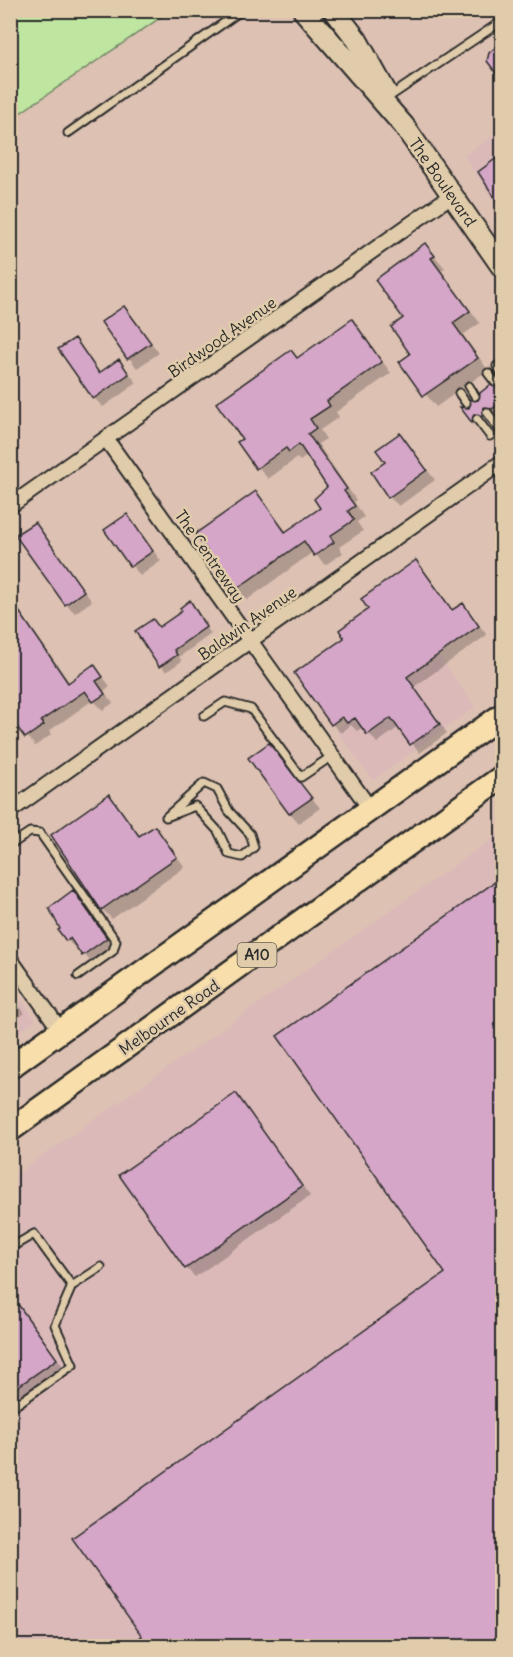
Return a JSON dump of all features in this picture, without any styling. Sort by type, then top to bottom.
[{"type":"highway","points":[[10,1067],[502,716]]},
{"type":"highway","name":"Melbourne Road","points":[[10,1130],[502,777]]},
{"type":"main road","name":"The Boulevard","points":[[303,10],[404,126],[502,267]]},
{"type":"main road","name":"The Boulevard","points":[[334,10],[357,40],[404,126]]},
{"type":"street","name":"Birdwood Avenue","points":[[10,506],[452,195]]},
{"type":"street","name":"The Centreway","points":[[106,439],[371,810]]},
{"type":"street","name":"Baldwin Avenue","points":[[10,811],[502,462]]},
{"type":"street","points":[[10,959],[61,1031]]},
{"type":"lane","points":[[68,133],[242,10]]},
{"type":"lane","points":[[389,97],[502,21]]},
{"type":"lane","points":[[497,366],[502,374]]},
{"type":"lane","points":[[488,373],[495,382]]},
{"type":"lane","points":[[469,386],[476,396]]},
{"type":"lane","points":[[459,393],[466,403]]},
{"type":"lane","points":[[487,412],[499,429]]},
{"type":"lane","points":[[477,419],[490,436]]},
{"type":"lane","points":[[204,716],[225,702],[251,709],[302,777],[332,756]]},
{"type":"lane","points":[[204,783],[217,789],[229,811],[250,834],[254,847],[242,857],[229,854],[218,831],[195,806],[166,817],[204,783]]},
{"type":"lane","points":[[15,842],[30,832],[40,832],[116,941],[113,951],[78,976]]},
{"type":"lane","points":[[10,1248],[34,1234],[72,1286]]},
{"type":"lane","points":[[10,1408],[73,1365],[55,1325],[72,1286],[100,1268]]},
{"type":"shaded area","points":[[502,130],[502,213],[464,156]]},
{"type":"shaded area","points":[[439,656],[475,707],[373,780],[336,730]]},
{"type":"shaded area","points":[[502,832],[502,1646],[11,1646],[10,1179]]},
{"type":"shaded area","points":[[10,985],[36,1020],[11,1038],[10,1038]]},
{"type":"green space","points":[[11,10],[170,10],[170,11],[11,119]]},
{"type":"building","points":[[502,42],[502,81],[487,61],[489,53]]},
{"type":"building","points":[[502,154],[502,209],[478,172]]},
{"type":"building","points":[[425,243],[435,256],[431,258],[470,311],[453,323],[478,358],[423,396],[399,362],[410,354],[391,327],[403,318],[375,280]]},
{"type":"building","points":[[124,306],[151,343],[127,359],[101,322]]},
{"type":"building","points":[[352,319],[382,362],[327,401],[330,406],[310,419],[316,428],[308,434],[347,489],[344,491],[355,506],[348,511],[354,520],[330,536],[334,542],[314,556],[304,541],[235,590],[195,534],[256,491],[285,532],[320,508],[314,499],[327,487],[299,444],[289,452],[286,448],[256,469],[237,442],[242,439],[216,403],[291,350],[297,358]]},
{"type":"building","points":[[75,338],[99,373],[119,359],[129,374],[93,399],[58,349]]},
{"type":"building","points":[[500,379],[502,380],[502,401],[492,409],[484,407],[482,416],[474,414],[472,423],[460,407],[469,408],[470,400],[478,400],[480,393],[490,385],[498,387]]},
{"type":"building","points":[[400,433],[427,470],[388,498],[371,472],[385,462],[376,450]]},
{"type":"building","points":[[127,514],[153,551],[130,567],[104,530]]},
{"type":"building","points":[[35,522],[84,591],[65,605],[15,535]]},
{"type":"building","points":[[416,560],[452,610],[463,603],[479,626],[407,677],[440,724],[410,745],[391,718],[367,735],[355,718],[347,723],[342,717],[331,725],[294,673],[344,638],[339,630],[368,609],[361,599]]},
{"type":"building","points":[[10,598],[68,683],[94,664],[103,677],[96,681],[105,694],[93,702],[85,691],[41,721],[44,725],[25,738],[10,717]]},
{"type":"building","points":[[190,600],[206,627],[174,650],[177,655],[159,667],[135,631],[153,619],[159,627],[182,611],[180,608]]},
{"type":"building","points":[[269,743],[312,798],[289,814],[248,758]]},
{"type":"building","points":[[109,794],[139,836],[155,826],[177,857],[101,910],[51,835]]},
{"type":"building","points":[[502,877],[502,1647],[127,1647],[142,1636],[72,1538],[445,1273],[277,1036]]},
{"type":"building","points":[[73,890],[107,938],[82,956],[70,938],[66,941],[58,930],[60,929],[49,908]]},
{"type":"building","points":[[236,1093],[302,1186],[185,1269],[119,1175]]},
{"type":"building","points":[[10,1293],[57,1359],[10,1392]]}]
